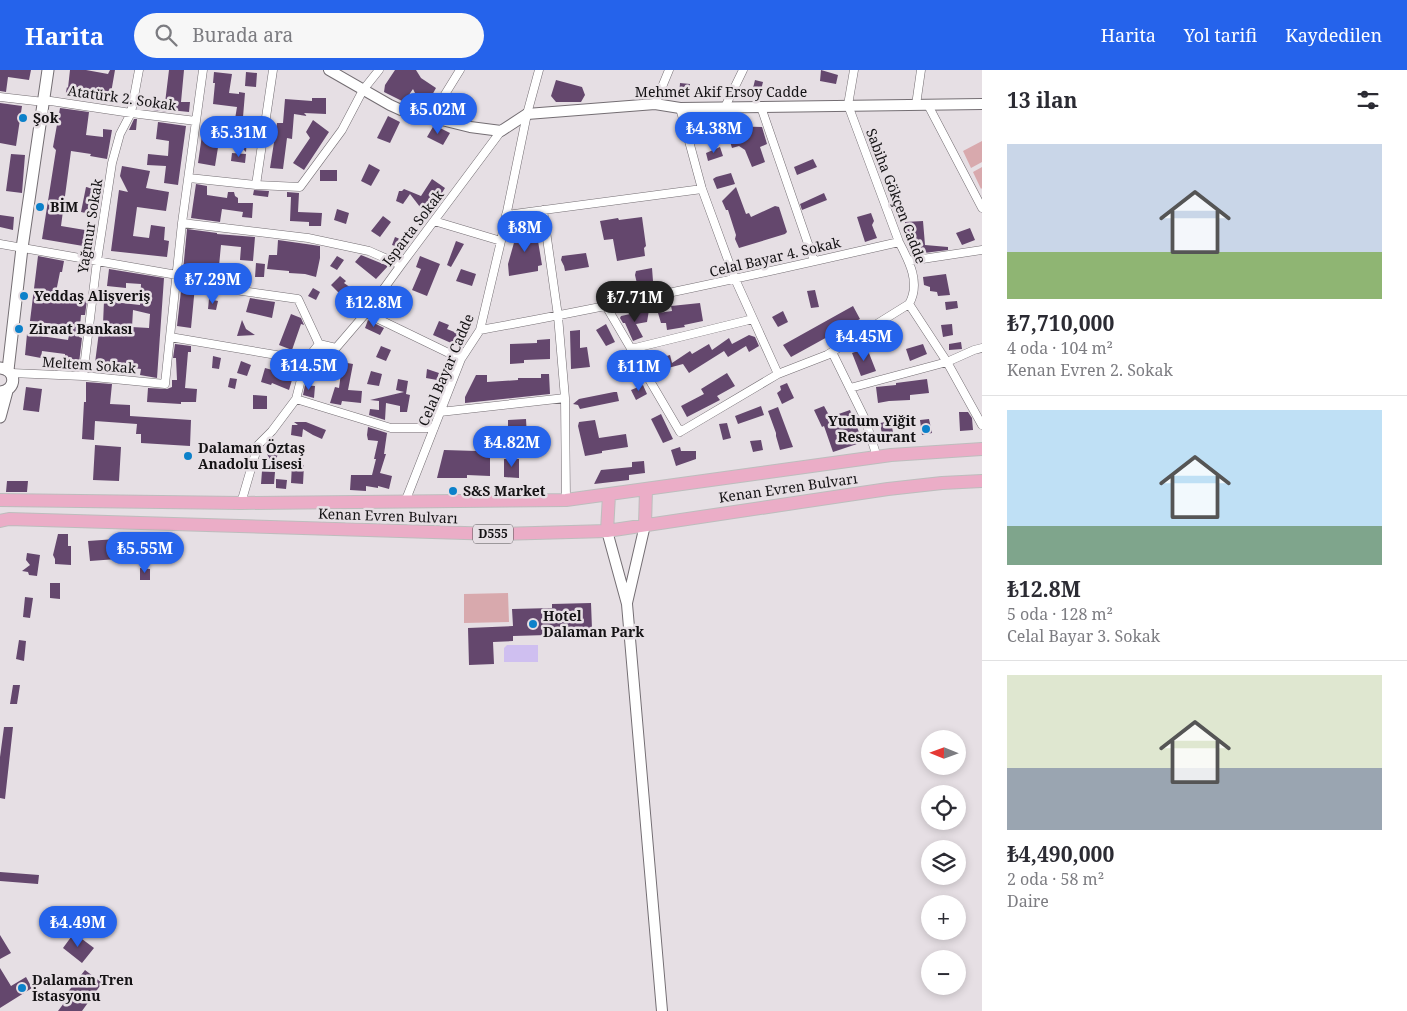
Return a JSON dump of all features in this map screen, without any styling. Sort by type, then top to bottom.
[{"type":"main road","points":[[0,417],[3,391],[10,388],[13,380],[6,370],[48,70]]},
{"type":"main road","name":"Kenan Evren Bulvarı","points":[[0,500],[405,502],[566,500],[877,457],[982,449]]},
{"type":"main road","name":"Kenan Evren Bulvarı","points":[[0,521],[29,520],[497,534],[607,531],[888,489],[982,481]]},
{"type":"main road","points":[[645,525],[646,490]]},
{"type":"main road","points":[[607,531],[609,495]]},
{"type":"street","name":"Yağmur Sokak","points":[[83,376],[97,261],[112,163],[120,134],[131,113],[139,70]]},
{"type":"street","points":[[203,70],[182,224],[170,337],[306,360]]},
{"type":"street","points":[[256,185],[273,70]]},
{"type":"street","points":[[329,70],[402,110],[470,127],[501,131]]},
{"type":"street","points":[[189,178],[256,185],[300,187],[342,130],[364,90],[378,70]]},
{"type":"street","points":[[431,118],[460,70]]},
{"type":"street","name":"Celal Bayar Cadde","points":[[405,502],[461,359],[480,330],[527,114],[539,70]]},
{"type":"street","points":[[655,104],[669,70]]},
{"type":"street","points":[[725,107],[743,70]]},
{"type":"street","points":[[848,105],[854,70]]},
{"type":"street","points":[[916,105],[921,70]]},
{"type":"street","name":"Atatürk 2. Sokak","points":[[0,97],[196,121]]},
{"type":"street","name":"Mehmet Akif Ersoy Cadde","points":[[501,131],[527,114],[655,104],[680,108],[982,103]]},
{"type":"street","name":"Sabiha Gökçen Cadde","points":[[848,105],[898,242],[909,261],[914,281],[914,296],[909,304]]},
{"type":"street","points":[[928,105],[982,208]]},
{"type":"street","points":[[761,106],[814,261]]},
{"type":"street","points":[[680,108],[702,189],[735,279],[778,374]]},
{"type":"street","name":"Isparta Sokak","points":[[319,344],[336,348],[366,313],[501,131]]},
{"type":"street","points":[[506,215],[702,189]]},
{"type":"street","points":[[543,210],[558,316],[565,398],[566,500]]},
{"type":"street","points":[[434,221],[500,241]]},
{"type":"street","points":[[182,224],[308,238],[369,251],[401,265]]},
{"type":"street","name":"Celal Bayar 4. Sokak","points":[[480,330],[558,316],[735,279],[898,242]]},
{"type":"street","points":[[0,244],[177,275],[228,289],[298,299],[319,344],[306,360],[296,398],[272,431],[258,445],[240,502]]},
{"type":"street","points":[[909,261],[982,250]]},
{"type":"street","points":[[606,306],[680,432],[778,374],[827,355],[909,304],[947,362],[982,425]]},
{"type":"street","points":[[366,313],[461,359]]},
{"type":"street","points":[[631,349],[753,319]]},
{"type":"street","name":"Meltem Sokak","points":[[6,370],[165,384],[170,337]]},
{"type":"street","points":[[850,388],[947,362],[982,348]]},
{"type":"street","points":[[832,352],[865,419],[877,457]]},
{"type":"street","points":[[296,398],[391,428],[434,428]]},
{"type":"street","points":[[440,412],[565,398]]},
{"type":"street","points":[[627,604],[645,525]]},
{"type":"street","points":[[607,531],[627,604],[662,1011]]},
{"type":"shaded area","points":[[982,141],[982,162],[971,168],[963,151]]},
{"type":"shaded area","points":[[982,167],[982,188],[981,189],[973,172]]},
{"type":"shaded area","points":[[508,593],[509,622],[464,623],[464,594]]},
{"type":"shaded area","points":[[507,645],[538,645],[538,662],[504,662],[504,648]]},
{"type":"building","points":[[0,70],[31,70],[29,80],[8,77],[6,92],[0,91]]},
{"type":"building","points":[[70,70],[86,70],[108,74],[110,70],[115,70],[111,93],[116,94],[115,103],[65,97]]},
{"type":"building","points":[[169,70],[184,70],[181,102],[190,102],[189,112],[153,110],[155,101],[165,103]]},
{"type":"building","points":[[395,70],[416,70],[421,78],[436,88],[431,97],[427,97],[423,102],[418,99],[413,89],[404,102],[384,92],[385,85]]},
{"type":"building","points":[[821,70],[838,75],[836,84],[820,81]]},
{"type":"building","points":[[214,72],[232,74],[229,93],[245,93],[243,117],[252,118],[250,126],[248,126],[246,152],[234,140],[237,107],[213,104]]},
{"type":"building","points":[[246,72],[257,73],[256,87],[245,86]]},
{"type":"building","points":[[556,80],[582,87],[585,95],[581,102],[556,102],[551,96]]},
{"type":"building","points":[[755,80],[763,82],[760,94],[752,92]]},
{"type":"building","points":[[680,83],[690,84],[688,96],[679,96]]},
{"type":"building","points":[[312,98],[326,98],[326,114],[304,113],[307,116],[294,114],[292,139],[287,138],[283,169],[270,168],[277,123],[283,123],[285,99],[312,101]]},
{"type":"building","points":[[0,103],[22,106],[16,146],[0,143]]},
{"type":"building","points":[[60,108],[89,112],[86,135],[103,137],[103,129],[112,130],[107,159],[71,151],[61,226],[91,231],[89,247],[42,239],[56,150],[53,147]]},
{"type":"building","points":[[388,116],[400,122],[390,143],[377,138]]},
{"type":"building","points":[[134,119],[137,119],[136,130],[129,130]]},
{"type":"building","points":[[313,120],[329,132],[304,170],[293,163],[310,138],[306,132]]},
{"type":"building","points":[[158,122],[186,126],[178,185],[164,183],[166,166],[147,165],[148,154],[168,156],[169,141],[156,139]]},
{"type":"building","points":[[434,125],[450,133],[443,145],[427,137]]},
{"type":"building","points":[[725,126],[762,127],[767,144],[760,147],[765,162],[752,167],[745,150],[739,146],[732,148]]},
{"type":"building","points":[[203,128],[221,129],[215,166],[198,163]]},
{"type":"building","points":[[720,147],[723,156],[708,161],[706,153]]},
{"type":"building","points":[[232,153],[246,154],[245,163],[231,161]]},
{"type":"building","points":[[11,154],[25,155],[22,193],[6,191]]},
{"type":"building","points":[[813,159],[817,167],[797,175],[794,167]]},
{"type":"building","points":[[369,164],[380,170],[371,186],[361,181]]},
{"type":"building","points":[[122,166],[150,171],[146,188],[169,192],[166,211],[137,207],[133,236],[149,238],[151,225],[165,227],[164,240],[169,241],[167,257],[111,251],[119,190],[128,192],[120,176]]},
{"type":"building","points":[[320,170],[337,170],[337,181],[320,181]]},
{"type":"building","points":[[731,173],[735,184],[717,189],[713,179]]},
{"type":"building","points":[[432,179],[445,188],[440,196],[436,194],[428,210],[420,207],[410,194],[403,204],[396,201],[399,191],[404,189],[421,196]]},
{"type":"building","points":[[196,184],[207,186],[207,195],[227,198],[228,192],[234,192],[238,198],[238,203],[253,203],[252,218],[242,217],[243,212],[222,209],[220,222],[191,218]]},
{"type":"building","points":[[86,187],[101,190],[96,215],[81,212]]},
{"type":"building","points":[[736,187],[746,214],[749,213],[751,217],[775,206],[779,207],[787,232],[739,248],[728,210],[726,210],[722,201]]},
{"type":"building","points":[[254,190],[269,191],[268,197],[253,195]]},
{"type":"building","points":[[287,192],[299,193],[298,212],[322,213],[321,226],[309,226],[309,222],[290,221],[291,197],[287,197]]},
{"type":"building","points":[[824,193],[827,200],[802,210],[800,204]]},
{"type":"building","points":[[337,209],[349,213],[346,224],[334,220]]},
{"type":"building","points":[[871,213],[874,221],[872,225],[877,238],[865,242],[857,217]]},
{"type":"building","points":[[0,215],[14,217],[13,230],[0,227]]},
{"type":"building","points":[[383,216],[391,222],[380,237],[371,231]]},
{"type":"building","points":[[642,217],[646,246],[644,248],[645,256],[617,261],[613,239],[604,240],[600,221]]},
{"type":"building","points":[[923,221],[925,245],[948,247],[948,250],[916,254],[914,235],[907,236],[905,222]]},
{"type":"building","points":[[523,227],[532,227],[537,235],[542,265],[538,266],[538,271],[509,276],[508,264],[517,232]]},
{"type":"building","points":[[970,228],[975,240],[962,245],[956,233]]},
{"type":"building","points":[[187,229],[255,237],[253,261],[240,260],[241,247],[221,245],[219,266],[234,266],[233,275],[196,274],[183,271]]},
{"type":"building","points":[[395,237],[405,241],[402,248],[392,245]]},
{"type":"building","points":[[278,240],[320,246],[320,258],[316,277],[289,273],[289,271],[267,269],[269,255],[277,255]]},
{"type":"building","points":[[456,241],[464,244],[451,267],[447,265]]},
{"type":"building","points":[[586,253],[589,267],[565,271],[561,260],[562,256]]},
{"type":"building","points":[[361,255],[388,266],[376,279],[355,262]]},
{"type":"building","points":[[38,256],[64,261],[55,297],[87,300],[85,315],[81,315],[79,337],[82,338],[79,363],[65,360],[65,354],[42,351],[41,358],[25,355],[27,334],[68,340],[71,326],[30,321]]},
{"type":"building","points":[[337,256],[344,260],[337,270],[330,266]]},
{"type":"building","points":[[420,256],[440,264],[427,296],[412,290],[421,269],[416,267]]},
{"type":"building","points":[[256,263],[265,264],[264,277],[255,277]]},
{"type":"building","points":[[652,268],[653,286],[638,288],[636,271]]},
{"type":"building","points":[[109,269],[164,278],[157,378],[140,375],[141,369],[95,363],[100,324],[103,324],[104,301],[140,305],[141,284],[126,283],[126,288],[107,286]],"holes":[[[133,310],[150,314],[149,328],[132,327]]]},
{"type":"building","points":[[461,269],[476,274],[472,286],[456,281]]},
{"type":"building","points":[[946,274],[950,295],[938,296],[937,292],[930,291],[930,287],[924,285],[923,277]]},
{"type":"building","points":[[340,276],[346,281],[344,283],[364,297],[359,305],[343,297],[331,285]]},
{"type":"building","points":[[182,282],[195,286],[191,328],[177,326]]},
{"type":"building","points":[[313,288],[320,292],[316,300],[308,296]]},
{"type":"building","points":[[815,290],[819,307],[811,308],[807,291]]},
{"type":"building","points":[[385,296],[395,301],[387,317],[377,312]]},
{"type":"building","points":[[250,298],[275,302],[272,318],[246,312]]},
{"type":"building","points":[[209,299],[218,301],[216,310],[208,309]]},
{"type":"building","points":[[957,301],[958,308],[946,310],[945,302]]},
{"type":"building","points":[[700,303],[703,321],[667,330],[666,323],[661,323],[658,313],[672,311],[671,306]]},
{"type":"building","points":[[853,306],[860,319],[791,357],[783,345]]},
{"type":"building","points":[[649,310],[647,322],[636,324],[643,337],[633,341],[625,323],[620,318],[621,316]]},
{"type":"building","points":[[783,311],[788,322],[778,327],[772,317]]},
{"type":"building","points":[[291,314],[301,318],[304,325],[301,324],[292,350],[279,345]]},
{"type":"building","points":[[242,320],[246,329],[255,335],[237,336]]},
{"type":"building","points":[[368,320],[384,328],[380,335],[365,328]]},
{"type":"building","points":[[439,321],[449,325],[447,329],[464,336],[458,346],[433,335]]},
{"type":"building","points":[[606,324],[615,342],[606,346],[596,330]]},
{"type":"building","points":[[952,324],[953,335],[943,337],[941,325]]},
{"type":"building","points":[[580,330],[580,348],[587,347],[590,367],[571,369],[570,331]]},
{"type":"building","points":[[749,335],[755,337],[759,346],[749,352],[746,346],[728,357],[724,351],[689,373],[683,364],[657,371],[653,360],[670,355],[672,363],[690,351],[692,354],[709,344],[712,350],[729,338],[732,344]]},
{"type":"building","points":[[550,339],[550,359],[524,360],[524,363],[510,364],[510,344],[537,343],[537,340]]},
{"type":"building","points":[[961,342],[962,349],[949,350],[949,344]]},
{"type":"building","points":[[175,344],[191,346],[191,352],[188,352],[185,388],[197,389],[196,402],[181,402],[181,404],[147,402],[148,388],[167,389],[172,387],[172,380],[177,380],[176,358],[173,358]]},
{"type":"building","points":[[923,344],[927,354],[910,361],[906,349]]},
{"type":"building","points":[[381,346],[391,350],[386,361],[376,357]]},
{"type":"building","points":[[867,348],[876,371],[861,376],[852,353]]},
{"type":"building","points":[[213,356],[221,358],[219,369],[212,368]]},
{"type":"building","points":[[241,361],[251,365],[247,376],[237,373]]},
{"type":"building","points":[[324,362],[342,365],[342,362],[353,364],[348,390],[362,391],[361,403],[342,401],[341,405],[330,403],[335,387],[339,388],[341,373],[323,371]]},
{"type":"building","points":[[265,368],[276,371],[275,373],[292,380],[289,390],[272,383],[271,385],[261,382]]},
{"type":"building","points":[[427,369],[439,373],[437,380],[426,378]]},
{"type":"building","points":[[371,371],[382,374],[379,386],[367,384]]},
{"type":"building","points":[[727,373],[735,386],[717,396],[720,400],[687,417],[681,406],[704,394],[701,389]]},
{"type":"building","points":[[541,374],[549,374],[550,394],[465,403],[465,397],[476,375],[487,375],[487,382],[518,380],[518,378],[541,378]]},
{"type":"building","points":[[230,378],[237,379],[235,389],[228,387]]},
{"type":"building","points":[[398,379],[408,381],[406,394],[410,395],[407,412],[400,412],[400,406],[386,403],[385,420],[369,415],[370,409],[379,410],[379,401],[370,400],[404,392],[396,390]]},
{"type":"building","points":[[927,379],[929,393],[910,395],[910,400],[878,403],[876,387]]},
{"type":"building","points":[[86,382],[112,384],[110,404],[130,405],[130,416],[191,420],[190,446],[141,443],[141,434],[136,434],[137,424],[95,421],[94,440],[82,439]]},
{"type":"building","points":[[787,383],[794,398],[782,404],[777,393],[781,390],[780,386]]},
{"type":"building","points":[[305,385],[315,386],[314,398],[303,395]]},
{"type":"building","points":[[643,385],[647,394],[636,400],[631,390]]},
{"type":"building","points":[[26,387],[42,389],[39,412],[23,410]]},
{"type":"building","points":[[617,392],[619,401],[580,409],[578,405],[573,404],[579,399]]},
{"type":"building","points":[[253,395],[267,396],[267,409],[253,409]]},
{"type":"building","points":[[761,406],[764,415],[738,424],[735,416]]},
{"type":"building","points":[[824,406],[830,417],[850,410],[863,442],[833,452],[824,426],[822,427],[814,410]]},
{"type":"building","points":[[778,407],[793,447],[780,450],[768,411]]},
{"type":"building","points":[[959,412],[968,412],[972,418],[973,430],[960,431]]},
{"type":"building","points":[[661,414],[673,439],[663,443],[651,419]]},
{"type":"building","points":[[526,419],[527,437],[508,437],[508,420]]},
{"type":"building","points":[[929,419],[932,433],[922,435],[920,420]]},
{"type":"building","points":[[595,420],[599,438],[626,434],[628,447],[585,456],[578,426],[579,422]]},
{"type":"building","points":[[891,421],[894,438],[883,440],[880,423]]},
{"type":"building","points":[[294,422],[306,422],[326,430],[322,439],[303,429],[302,437],[291,435],[292,425],[298,425]]},
{"type":"building","points":[[727,423],[731,438],[723,440],[719,424]]},
{"type":"building","points":[[368,427],[387,433],[384,454],[386,454],[380,473],[392,476],[389,489],[378,486],[378,488],[366,486],[366,491],[350,490],[351,475],[372,475],[378,441],[368,440]]},
{"type":"building","points":[[477,436],[485,436],[484,457],[490,457],[490,476],[467,475],[467,478],[437,478],[444,450],[477,451]]},
{"type":"building","points":[[761,440],[763,450],[753,452],[750,441]]},
{"type":"building","points":[[95,445],[121,447],[119,481],[93,480]]},
{"type":"building","points":[[680,447],[681,451],[696,451],[696,459],[676,466],[671,450]]},
{"type":"building","points":[[269,448],[279,450],[274,467],[267,454]]},
{"type":"building","points":[[504,459],[519,459],[519,478],[504,477]]},
{"type":"building","points":[[644,461],[645,473],[629,475],[629,480],[594,484],[601,470],[632,467],[632,462]]},
{"type":"building","points":[[292,464],[304,465],[303,484],[291,483]]},
{"type":"building","points":[[262,471],[275,472],[274,484],[261,484]]},
{"type":"building","points":[[276,479],[287,480],[286,489],[276,488]]},
{"type":"building","points":[[7,481],[28,481],[27,492],[6,492]]},
{"type":"building","points":[[58,534],[68,534],[68,546],[71,546],[71,565],[55,564],[53,555]]},
{"type":"building","points":[[116,539],[117,559],[90,561],[88,541]]},
{"type":"building","points":[[27,553],[40,555],[37,576],[29,575],[28,572],[22,571],[30,565],[26,560]]},
{"type":"building","points":[[140,568],[150,569],[150,580],[140,580]]},
{"type":"building","points":[[50,583],[60,583],[60,599],[50,598]]},
{"type":"building","points":[[25,597],[33,598],[30,618],[23,617]]},
{"type":"building","points":[[591,603],[592,629],[547,630],[547,635],[513,636],[513,641],[493,642],[494,664],[469,665],[468,628],[513,626],[512,609],[552,608],[552,604]]},
{"type":"building","points":[[19,640],[26,641],[24,661],[16,659]]},
{"type":"building","points":[[13,685],[20,685],[17,704],[10,704]]},
{"type":"building","points":[[4,727],[13,727],[5,799],[0,798],[0,757]]},
{"type":"building","points":[[0,872],[39,875],[38,884],[0,881]]},
{"type":"building","points":[[74,933],[94,948],[82,963],[63,948]]},
{"type":"building","name":"Dalaman Tren İstasyonu","points":[[0,935],[11,953],[0,959]]},
{"type":"building","name":"Dalaman Tren İstasyonu","points":[[0,968],[11,986],[26,977],[32,988],[0,1008]]},
{"type":"building","points":[[85,970],[102,983],[82,1011],[58,1011],[70,995],[67,993]]},
{"type":"place","name":"Şok","points":[[23,118]]},
{"type":"place","name":"BİM","points":[[40,207]]},
{"type":"place","name":"Yeddaş Alişveriş","points":[[24,296]]},
{"type":"place","name":"Ziraat Bankası","points":[[19,329]]},
{"type":"place","name":"Yudum Yiğit Restaurant","points":[[926,429]]},
{"type":"place","name":"Dalaman Öztaş Anadolu Lisesi","points":[[188,456]]},
{"type":"place","name":"S&S Market","points":[[453,491]]},
{"type":"place","name":"Hotel Dalaman Park","points":[[533,624]]},
{"type":"place","name":"Dalaman Tren İstasyonu","points":[[22,988]]}]
